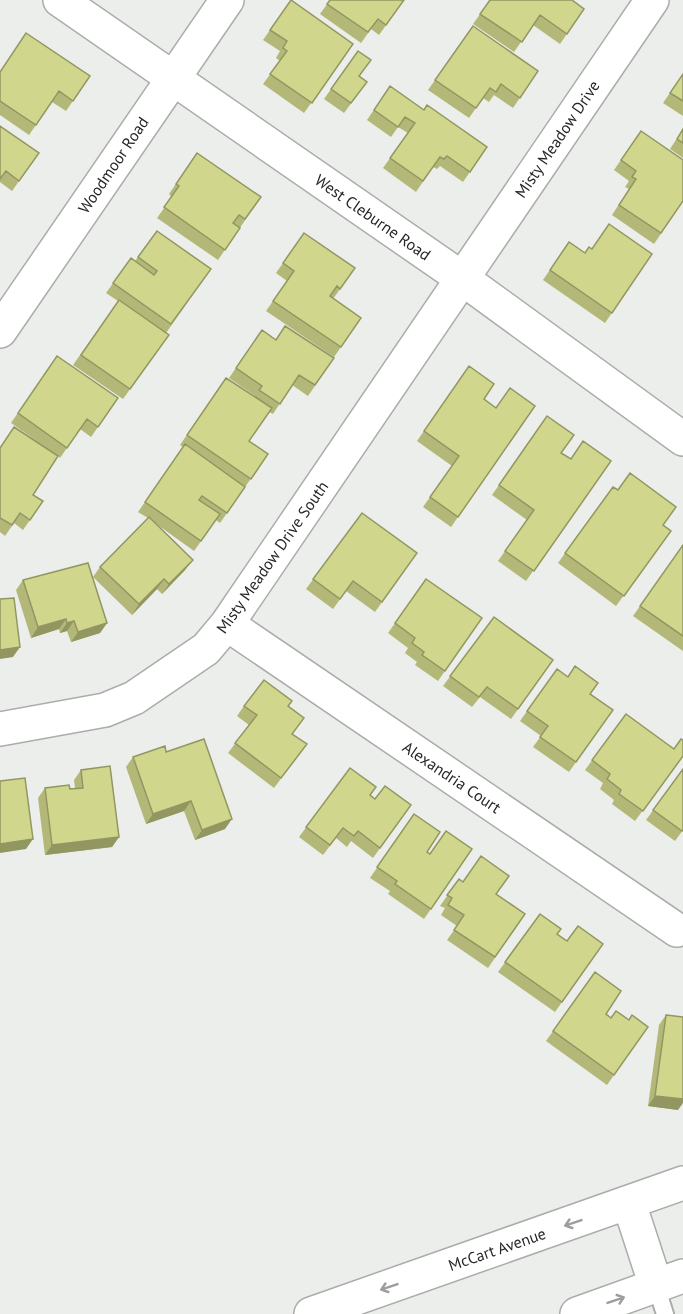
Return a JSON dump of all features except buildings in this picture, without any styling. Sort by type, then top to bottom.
[{"type":"street","name":"West Cleburne Road","points":[[60,0],[463,279],[683,438]]},
{"type":"street","name":"Woodmoor Road","points":[[0,331],[227,0]]},
{"type":"street","name":"Misty Meadow Drive","points":[[463,279],[652,0]]},
{"type":"street","name":"Misty Meadow Drive South","points":[[0,729],[105,710],[134,698],[206,648],[228,624],[463,279]]},
{"type":"street","name":"Alexandria Court","points":[[228,624],[677,930]]},
{"type":"street","name":"McCart Avenue","points":[[311,1314],[683,1183]]},
{"type":"street","points":[[577,1314],[668,1292],[629,1203]]}]
